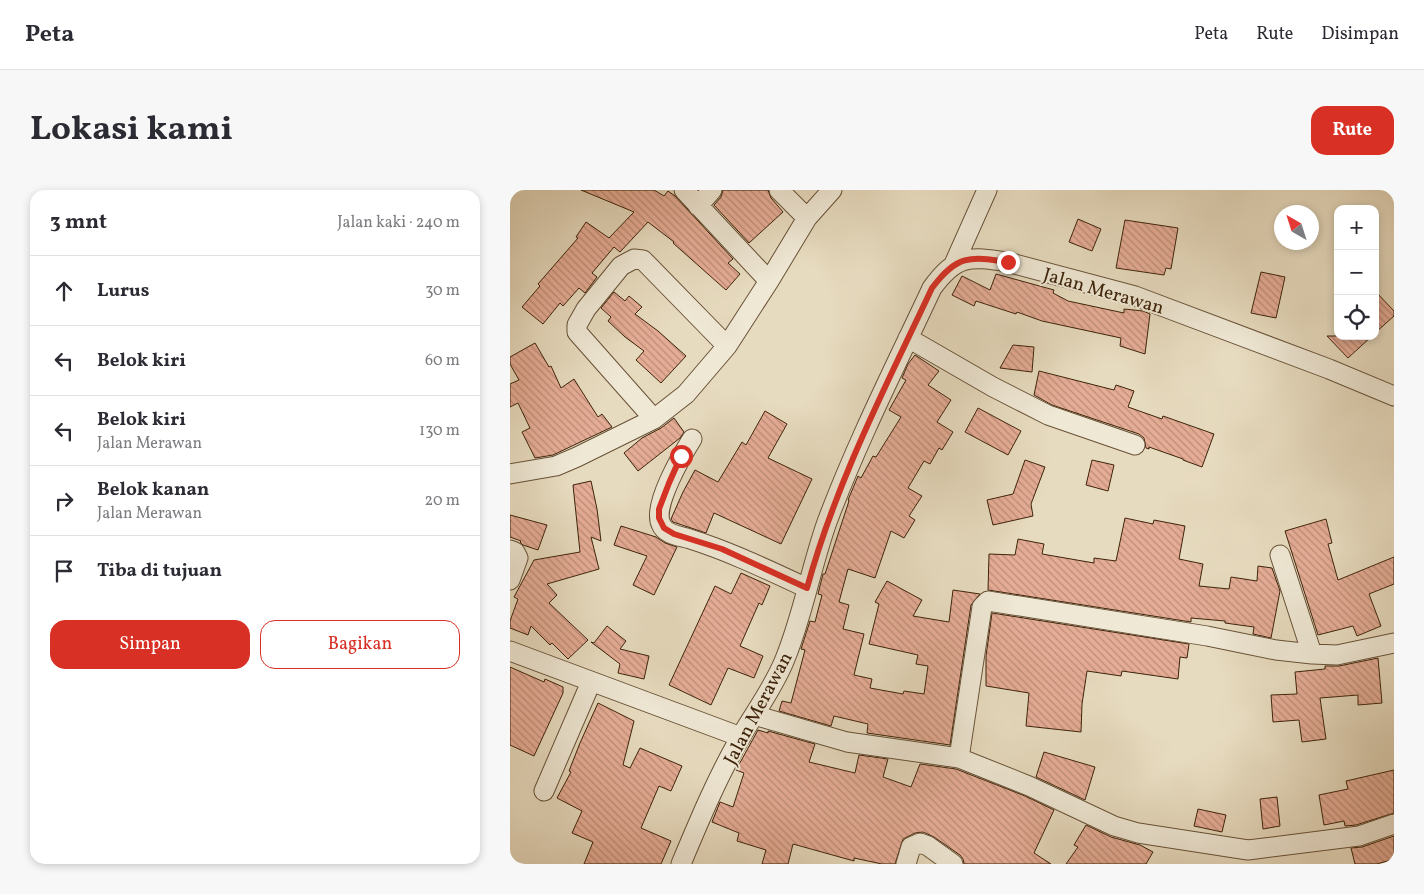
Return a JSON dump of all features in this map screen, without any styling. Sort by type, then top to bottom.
[{"type":"street","points":[[684,190],[769,282]]},
{"type":"street","points":[[698,206],[712,190]]},
{"type":"street","points":[[779,190],[807,218]]},
{"type":"street","points":[[510,474],[556,466],[577,457],[654,419],[686,394],[727,346],[769,282],[807,218],[832,190]]},
{"type":"street","points":[[954,264],[987,190]]},
{"type":"street","points":[[654,419],[577,332],[577,325],[586,309],[621,266],[634,259],[643,260],[727,346]]},
{"type":"street","name":"Jalan Merawan","points":[[681,864],[710,795],[784,661],[795,635],[826,525],[844,476],[932,288],[946,270],[954,264],[974,259],[1008,262],[1135,296],[1329,369],[1394,396]]},
{"type":"street","points":[[908,338],[992,387],[1048,415],[1134,444]]},
{"type":"street","points":[[692,439],[681,456],[659,509],[659,518],[664,528],[674,534],[722,549],[807,588]]},
{"type":"street","points":[[510,550],[515,552],[518,558],[510,580]]},
{"type":"street","points":[[1280,555],[1312,654]]},
{"type":"street","points":[[959,758],[982,607],[988,601],[1207,636],[1276,650],[1312,654],[1337,655],[1394,643]]},
{"type":"street","points":[[510,651],[741,737]]},
{"type":"street","points":[[544,792],[591,682]]},
{"type":"street","points":[[754,716],[847,742],[959,758],[1029,786],[1114,826],[1138,833],[1248,850],[1359,836],[1394,824]]},
{"type":"street","points":[[906,864],[911,848],[920,843],[928,846],[953,864]]},
{"type":"building","points":[[581,190],[654,190],[664,196],[668,191],[675,196],[733,259],[728,263],[740,274],[726,290],[674,242],[648,222],[620,252],[614,247],[592,273],[597,277],[585,293],[579,288],[563,306],[560,303],[543,324],[522,307],[540,286],[538,284],[578,238],[576,237],[586,222],[609,238],[634,212]]},
{"type":"building","points":[[723,190],[768,190],[771,198],[783,212],[749,243],[714,205],[721,197]]},
{"type":"building","points":[[1078,219],[1101,229],[1092,251],[1069,242]]},
{"type":"building","points":[[1125,220],[1178,228],[1171,269],[1166,268],[1164,275],[1116,268]]},
{"type":"building","points":[[1261,272],[1285,277],[1276,318],[1251,313]]},
{"type":"building","points":[[996,274],[1054,290],[1053,293],[1068,301],[1124,313],[1124,309],[1143,311],[1150,314],[1145,354],[1120,346],[1121,338],[1042,321],[976,301],[974,306],[952,295],[962,276],[990,290]]},
{"type":"building","points":[[614,292],[625,301],[629,296],[642,307],[635,314],[686,356],[661,383],[636,360],[644,351],[608,321],[611,317],[601,308]]},
{"type":"building","points":[[1379,295],[1394,311],[1394,316],[1379,329]]},
{"type":"building","points":[[1327,336],[1334,336],[1334,340],[1368,340],[1348,358]]},
{"type":"building","points":[[535,343],[549,367],[551,366],[561,388],[574,379],[598,417],[602,414],[612,427],[553,455],[535,458],[522,432],[530,428],[518,403],[510,407],[510,384],[519,380],[510,364],[510,357]]},
{"type":"building","points":[[1013,345],[1034,347],[1032,372],[1000,368]]},
{"type":"building","points":[[915,355],[939,371],[928,385],[951,400],[937,422],[953,432],[942,450],[939,448],[930,464],[924,461],[908,488],[922,496],[909,516],[915,520],[904,538],[891,531],[875,578],[848,569],[839,602],[849,605],[843,629],[864,634],[854,675],[872,679],[870,688],[903,694],[904,691],[924,694],[928,666],[916,664],[918,655],[869,644],[879,604],[875,602],[887,581],[922,600],[913,616],[949,622],[953,590],[980,594],[971,605],[950,745],[867,733],[868,724],[834,716],[831,726],[779,711],[782,701],[791,703],[805,650],[801,649],[810,621],[815,622],[822,595],[818,594],[823,574],[825,574],[848,500],[858,476],[861,478],[873,456],[876,457],[901,417],[889,410],[906,380],[902,378],[908,364]]},
{"type":"building","points":[[1039,371],[1114,390],[1116,385],[1134,391],[1128,407],[1162,419],[1163,416],[1214,434],[1202,467],[1149,447],[1149,449],[1146,448],[1144,438],[1139,434],[1052,405],[1034,395]]},
{"type":"building","points":[[978,408],[1021,431],[1008,455],[965,432]]},
{"type":"building","points":[[765,411],[787,424],[768,458],[812,479],[781,544],[714,513],[706,533],[673,522],[671,519],[695,470],[718,482],[742,442],[746,445]]},
{"type":"building","points":[[674,418],[684,432],[680,438],[638,471],[624,453],[642,438],[661,428]]},
{"type":"building","points":[[1025,460],[1045,467],[1031,504],[1033,516],[993,525],[987,500],[1013,494]]},
{"type":"building","points":[[1092,460],[1114,465],[1108,491],[1086,485]]},
{"type":"building","points":[[591,481],[601,541],[591,537],[599,569],[547,584],[557,595],[549,603],[588,640],[568,659],[552,643],[550,645],[531,626],[528,635],[510,628],[510,621],[518,599],[514,597],[534,560],[580,552],[573,485]]},
{"type":"building","points":[[510,515],[547,525],[538,550],[523,545],[521,541],[510,537]]},
{"type":"building","points":[[1125,518],[1153,524],[1154,520],[1185,526],[1179,559],[1203,564],[1199,586],[1229,589],[1231,577],[1257,581],[1258,566],[1272,568],[1280,591],[1271,638],[1253,634],[1254,627],[1225,623],[1225,621],[1191,618],[1191,622],[988,590],[989,554],[1015,555],[1018,539],[1044,544],[1042,554],[1094,563],[1094,558],[1116,561]]},
{"type":"building","points":[[1326,519],[1332,543],[1328,544],[1338,580],[1394,557],[1394,584],[1369,594],[1381,626],[1357,636],[1353,626],[1318,635],[1285,531]]},
{"type":"building","points":[[621,526],[656,537],[665,543],[677,547],[654,595],[633,585],[647,556],[614,545]]},
{"type":"building","points":[[741,573],[770,586],[762,605],[759,603],[740,646],[763,656],[754,678],[728,668],[711,705],[669,685],[715,586],[731,594]]},
{"type":"building","points":[[992,613],[1189,644],[1187,658],[1180,657],[1178,679],[1122,671],[1121,676],[1087,671],[1082,704],[1081,732],[1026,726],[1029,693],[986,686],[986,656]]},
{"type":"building","points":[[607,626],[626,641],[620,649],[649,656],[644,679],[618,673],[620,664],[591,642],[594,643]]},
{"type":"building","points":[[1378,658],[1382,703],[1358,705],[1358,695],[1320,698],[1326,739],[1302,742],[1299,720],[1273,722],[1271,695],[1297,694],[1295,672],[1325,669],[1325,666],[1339,666]]},
{"type":"building","points":[[510,667],[544,682],[545,679],[563,687],[563,693],[534,756],[510,745]]},
{"type":"building","points":[[598,703],[634,721],[623,765],[630,768],[640,748],[682,766],[671,791],[659,786],[641,828],[671,841],[661,864],[584,864],[593,842],[572,833],[582,811],[557,798],[571,772],[569,771]]},
{"type":"building","points":[[758,730],[815,744],[809,762],[855,773],[859,755],[888,759],[883,777],[911,787],[920,764],[956,769],[1025,796],[1054,810],[1034,853],[1051,864],[964,864],[960,855],[934,837],[923,832],[915,833],[903,839],[895,864],[882,864],[854,858],[854,861],[793,844],[788,864],[762,864],[766,850],[737,841],[739,833],[712,822],[720,802],[733,807],[744,773],[736,770]]},
{"type":"building","points":[[1044,752],[1095,767],[1085,800],[1036,777]]},
{"type":"building","points":[[1394,770],[1394,813],[1356,825],[1345,826],[1344,821],[1324,825],[1319,795],[1348,789],[1346,781]]},
{"type":"building","points":[[1277,797],[1280,826],[1263,829],[1260,799]]},
{"type":"building","points":[[1198,809],[1226,815],[1222,832],[1194,826]]},
{"type":"building","points":[[1086,825],[1111,837],[1140,845],[1153,852],[1146,864],[1066,864],[1078,847],[1074,845]]},
{"type":"building","points":[[1394,836],[1394,859],[1377,864],[1355,864],[1351,848],[1362,847]]},
{"type":"route","points":[[681,456],[659,509],[660,523],[664,528],[668,532],[722,549],[807,588],[826,525],[844,476],[932,288],[946,270],[954,264],[974,259],[1008,262]]}]
